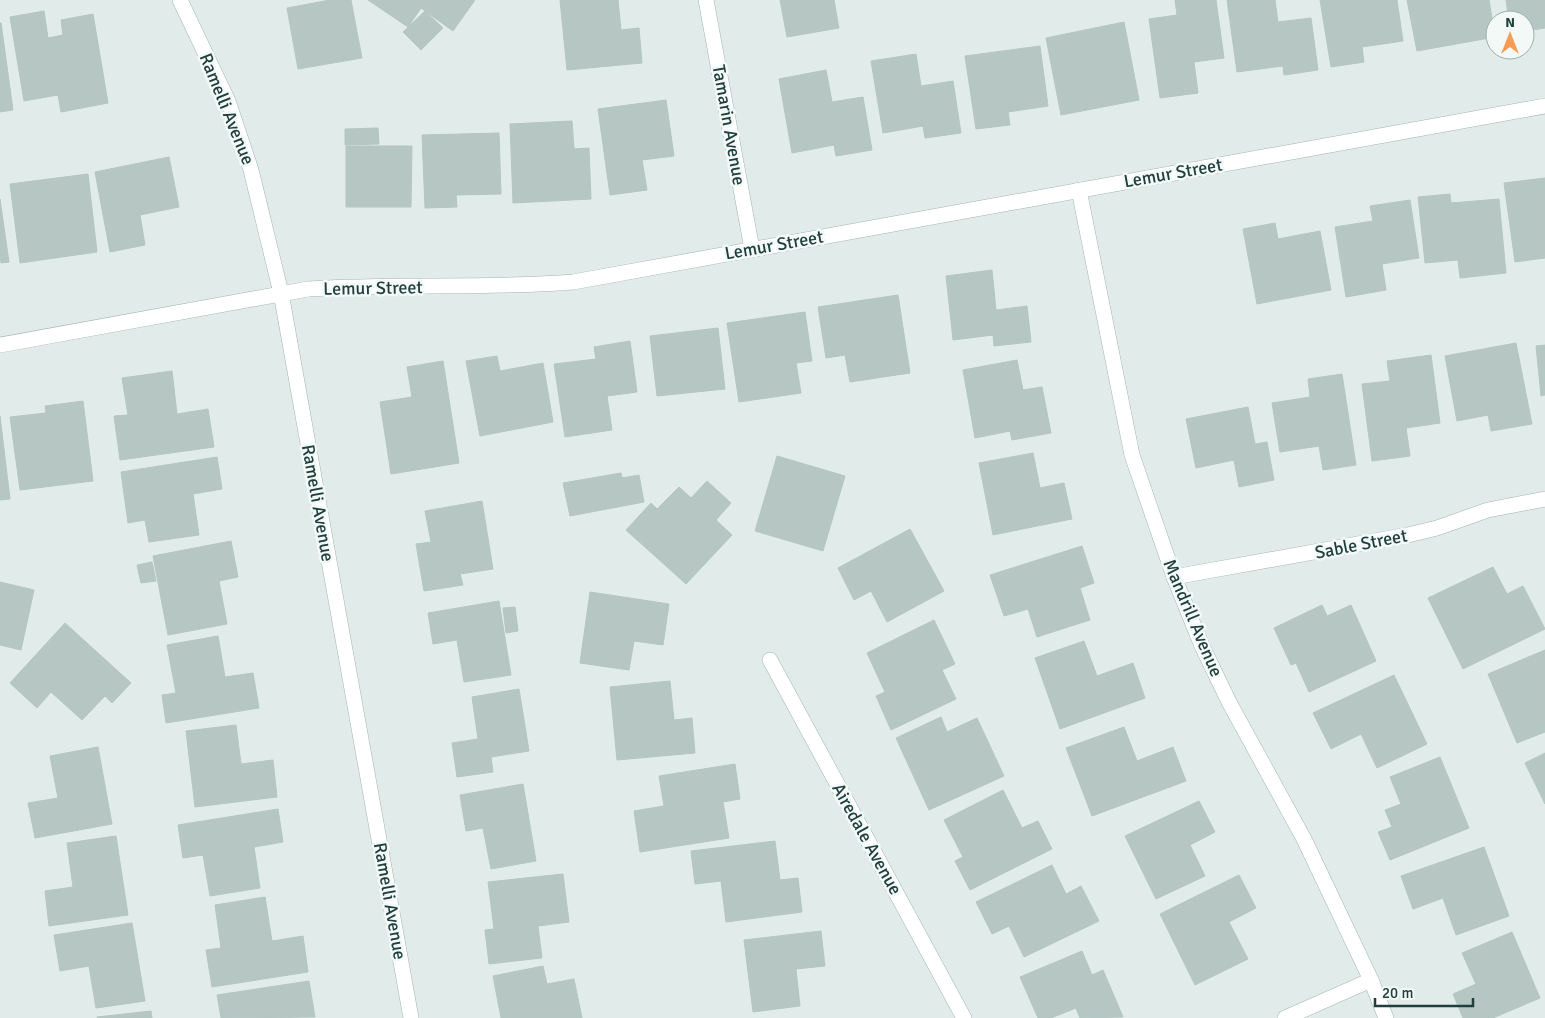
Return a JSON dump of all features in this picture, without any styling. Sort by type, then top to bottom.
[{"type":"street","name":"Ramelli Avenue","points":[[180,0],[228,101],[251,170],[280,293],[411,1018]]},
{"type":"street","name":"Tamarin Avenue","points":[[706,0],[752,249]]},
{"type":"street","name":"Lemur Street","points":[[0,345],[280,293],[338,287],[496,287],[573,282],[1545,106]]},
{"type":"street","name":"Mandrill Avenue","points":[[1079,190],[1132,455],[1174,577],[1202,646],[1229,702],[1304,839],[1371,980],[1386,1018]]},
{"type":"street","name":"Sable Street","points":[[1174,577],[1408,535],[1437,528],[1488,510],[1545,499]]},
{"type":"street","name":"Airedale Avenue","points":[[770,660],[964,1018]]},
{"type":"street","points":[[1285,1018],[1371,980]]},
{"type":"building","points":[[330,0],[351,0],[362,58],[298,69],[287,8]]},
{"type":"building","points":[[368,0],[475,0],[453,31],[421,8],[408,27]]},
{"type":"building","points":[[560,0],[618,0],[621,30],[639,28],[642,63],[567,70]]},
{"type":"building","points":[[780,0],[834,0],[839,28],[787,37]]},
{"type":"building","points":[[1175,0],[1216,0],[1224,58],[1194,62],[1198,93],[1160,98],[1149,19],[1177,15]]},
{"type":"building","points":[[1227,0],[1275,0],[1278,22],[1311,18],[1318,70],[1284,75],[1283,66],[1237,72]]},
{"type":"building","points":[[1320,0],[1397,0],[1403,41],[1362,47],[1364,62],[1331,67]]},
{"type":"building","points":[[1407,0],[1489,0],[1491,10],[1485,10],[1485,39],[1417,51]]},
{"type":"building","points":[[1506,0],[1545,0],[1545,28],[1535,30],[1535,10],[1508,10]]},
{"type":"building","points":[[44,11],[48,38],[63,35],[61,20],[93,14],[108,103],[61,112],[58,95],[24,101],[10,17]]},
{"type":"building","points":[[425,11],[443,28],[421,50],[403,32]]},
{"type":"building","points":[[1124,22],[1139,100],[1061,115],[1046,38]]},
{"type":"building","points":[[0,23],[13,110],[0,112]]},
{"type":"building","points":[[1040,46],[1048,106],[1008,112],[1010,125],[976,129],[965,56]]},
{"type":"building","points":[[916,54],[921,86],[953,81],[961,133],[925,138],[923,126],[883,133],[871,61]]},
{"type":"building","points":[[826,70],[832,102],[863,97],[872,150],[836,156],[834,145],[792,153],[779,79]]},
{"type":"building","points":[[666,100],[674,156],[642,160],[647,190],[610,195],[598,109]]},
{"type":"building","points":[[572,121],[574,149],[589,148],[591,199],[513,203],[510,124]]},
{"type":"building","points":[[378,128],[379,144],[345,145],[345,129]]},
{"type":"building","points":[[499,133],[501,194],[456,195],[457,207],[425,208],[422,135]]},
{"type":"building","points":[[346,146],[412,146],[411,207],[346,207]]},
{"type":"building","points":[[169,157],[179,207],[140,215],[145,245],[110,252],[95,172]]},
{"type":"building","points":[[88,174],[97,252],[20,263],[10,184]]},
{"type":"building","points":[[1545,178],[1545,258],[1515,262],[1504,183]]},
{"type":"building","points":[[1450,194],[1451,203],[1499,199],[1506,273],[1460,278],[1458,260],[1425,263],[1418,197]]},
{"type":"building","points":[[0,199],[9,262],[1,263],[0,256]]},
{"type":"building","points":[[1410,200],[1419,258],[1382,264],[1386,290],[1346,297],[1335,227],[1373,221],[1370,206]]},
{"type":"building","points":[[1275,223],[1278,239],[1320,231],[1331,290],[1257,304],[1243,229]]},
{"type":"building","points":[[992,270],[996,310],[1027,306],[1031,342],[994,346],[993,335],[953,340],[946,276]]},
{"type":"building","points":[[898,295],[910,373],[850,382],[845,355],[826,358],[818,307]]},
{"type":"building","points":[[805,312],[812,361],[796,363],[801,393],[739,402],[727,323]]},
{"type":"building","points":[[718,328],[725,389],[657,396],[650,336]]},
{"type":"building","points":[[630,341],[637,392],[607,396],[612,430],[565,437],[554,364],[596,359],[594,347]]},
{"type":"building","points":[[1516,343],[1532,424],[1491,431],[1488,415],[1457,421],[1445,356]]},
{"type":"building","points":[[1545,345],[1545,395],[1541,396],[1536,346]]},
{"type":"building","points":[[1431,355],[1440,423],[1406,428],[1410,456],[1372,461],[1362,384],[1390,381],[1387,361]]},
{"type":"building","points":[[497,356],[500,371],[543,363],[553,422],[480,436],[466,361]]},
{"type":"building","points":[[1017,360],[1023,390],[1042,387],[1051,433],[1012,440],[1010,431],[975,438],[963,370]]},
{"type":"building","points":[[443,361],[459,463],[391,474],[380,402],[412,397],[407,367]]},
{"type":"building","points":[[172,371],[177,414],[208,409],[214,447],[120,460],[114,416],[128,415],[122,378]]},
{"type":"building","points":[[1342,374],[1356,465],[1323,470],[1319,446],[1280,452],[1272,403],[1310,397],[1308,379]]},
{"type":"building","points":[[83,401],[93,481],[20,490],[10,417],[46,413],[45,406]]},
{"type":"building","points":[[1248,407],[1255,444],[1267,442],[1274,480],[1239,487],[1234,460],[1196,468],[1186,419]]},
{"type":"building","points":[[0,416],[10,499],[0,500]]},
{"type":"building","points":[[1033,453],[1040,488],[1064,483],[1072,519],[993,535],[979,463]]},
{"type":"building","points":[[777,456],[845,476],[823,551],[755,531]]},
{"type":"building","points":[[217,457],[222,489],[193,494],[199,535],[149,542],[145,520],[128,523],[121,472]]},
{"type":"building","points":[[621,473],[622,478],[639,475],[644,502],[570,516],[563,483]]},
{"type":"building","points":[[707,481],[731,503],[716,520],[732,535],[686,584],[626,530],[651,503],[657,509],[679,487],[691,498]]},
{"type":"building","points":[[482,501],[493,569],[460,574],[463,585],[424,591],[416,544],[431,542],[425,511]]},
{"type":"building","points":[[910,529],[944,591],[887,622],[871,591],[854,600],[838,568]]},
{"type":"building","points":[[231,541],[238,577],[219,581],[227,624],[168,635],[153,556]]},
{"type":"building","points":[[1082,546],[1094,583],[1080,588],[1090,620],[1037,637],[1028,609],[1004,616],[990,575]]},
{"type":"building","points":[[152,562],[156,581],[141,583],[137,565]]},
{"type":"building","points":[[1493,567],[1507,594],[1523,586],[1545,629],[1463,669],[1428,598]]},
{"type":"building","points":[[0,582],[34,590],[21,650],[0,645]]},
{"type":"building","points":[[590,592],[669,604],[663,645],[634,641],[629,670],[580,663]]},
{"type":"building","points":[[499,601],[511,675],[464,682],[457,640],[433,644],[428,613]]},
{"type":"building","points":[[1322,605],[1327,616],[1351,605],[1376,661],[1309,692],[1296,663],[1291,665],[1274,628]]},
{"type":"building","points":[[515,607],[518,631],[506,633],[503,608]]},
{"type":"building","points":[[934,620],[955,664],[942,670],[956,699],[891,730],[876,696],[885,692],[867,653]]},
{"type":"building","points":[[65,623],[131,683],[112,703],[105,696],[82,720],[51,692],[37,708],[10,683]]},
{"type":"building","points":[[218,636],[225,677],[253,673],[259,708],[166,723],[162,695],[176,693],[167,645]]},
{"type":"building","points":[[1084,641],[1097,676],[1133,663],[1145,698],[1060,729],[1035,658]]},
{"type":"building","points":[[1545,650],[1545,732],[1517,743],[1488,674]]},
{"type":"building","points":[[1394,675],[1427,744],[1377,768],[1361,734],[1331,749],[1313,713]]},
{"type":"building","points":[[670,681],[674,720],[692,718],[695,753],[617,760],[610,687]]},
{"type":"building","points":[[519,689],[529,751],[491,757],[493,772],[457,777],[452,743],[478,739],[472,697]]},
{"type":"building","points":[[941,717],[947,732],[977,718],[1004,776],[929,810],[896,738]]},
{"type":"building","points":[[236,725],[241,764],[273,760],[277,797],[195,807],[186,731]]},
{"type":"building","points":[[1124,727],[1137,761],[1173,747],[1186,781],[1092,816],[1066,748]]},
{"type":"building","points":[[98,747],[112,824],[35,838],[28,803],[58,798],[50,756]]},
{"type":"building","points":[[1545,753],[1545,804],[1525,763]]},
{"type":"building","points":[[1440,757],[1469,828],[1390,860],[1378,832],[1392,827],[1385,810],[1401,804],[1390,777]]},
{"type":"building","points":[[735,764],[740,799],[723,802],[729,838],[640,852],[634,811],[664,806],[659,776]]},
{"type":"building","points":[[523,784],[536,861],[491,869],[483,828],[466,831],[460,795]]},
{"type":"building","points":[[1003,790],[1022,828],[1038,821],[1052,849],[970,890],[955,861],[963,857],[944,820]]},
{"type":"building","points":[[1199,801],[1215,832],[1190,845],[1205,876],[1156,899],[1125,836]]},
{"type":"building","points":[[278,809],[283,842],[254,847],[260,888],[210,896],[203,855],[183,858],[178,825]]},
{"type":"building","points":[[116,836],[128,915],[49,926],[45,891],[73,887],[67,843]]},
{"type":"building","points":[[775,841],[780,880],[798,878],[802,912],[726,922],[721,881],[695,884],[691,851]]},
{"type":"building","points":[[1484,847],[1509,916],[1456,935],[1443,898],[1413,909],[1401,876]]},
{"type":"building","points":[[1052,865],[1066,894],[1081,886],[1099,921],[1024,957],[1009,926],[992,934],[976,902]]},
{"type":"building","points":[[563,874],[569,922],[538,926],[542,958],[489,964],[485,930],[494,929],[488,882]]},
{"type":"building","points":[[1239,875],[1256,908],[1229,922],[1248,959],[1195,985],[1160,914]]},
{"type":"building","points":[[265,897],[272,941],[303,936],[308,972],[212,987],[206,950],[221,948],[215,905]]},
{"type":"building","points":[[132,923],[145,1001],[96,1008],[89,966],[60,971],[54,935]]},
{"type":"building","points":[[821,931],[825,966],[796,969],[800,1006],[753,1012],[744,940]]},
{"type":"building","points":[[1512,932],[1540,998],[1493,1018],[1463,1018],[1453,994],[1476,984],[1462,953]]},
{"type":"building","points":[[1082,951],[1092,975],[1103,970],[1123,1017],[1080,1018],[1076,1008],[1051,1018],[1038,1018],[1020,977]]},
{"type":"building","points":[[543,966],[547,984],[574,979],[582,1018],[501,1018],[493,976]]},
{"type":"building","points":[[309,981],[315,1017],[221,1018],[217,995]]},
{"type":"building","points":[[151,1011],[152,1018],[97,1018],[97,1017]]}]
